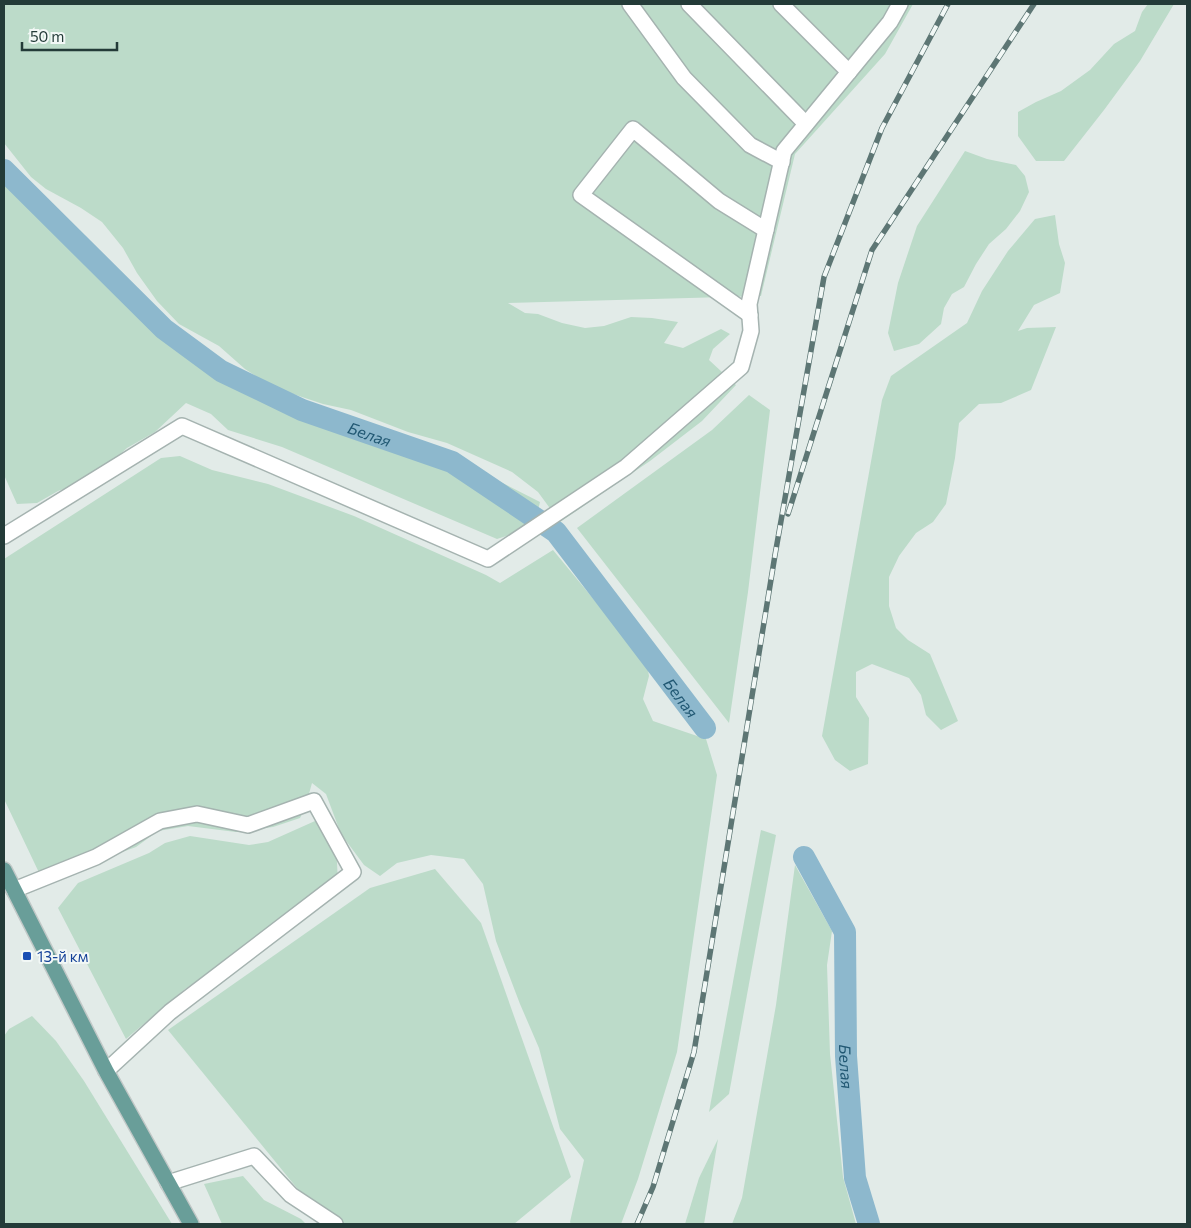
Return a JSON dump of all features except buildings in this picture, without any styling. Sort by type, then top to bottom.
[{"type":"main road","points":[[4,871],[106,1071],[190,1224]]},
{"type":"lane","points":[[630,4],[684,78],[750,145],[782,162]]},
{"type":"lane","points":[[689,4],[806,124]]},
{"type":"lane","points":[[781,4],[849,72]]},
{"type":"lane","points":[[4,536],[182,426],[488,559],[626,467],[740,367],[751,331],[749,304],[784,151],[890,22],[900,4]]},
{"type":"lane","points":[[750,315],[581,195],[633,129],[719,201],[766,230]]},
{"type":"lane","points":[[14,890],[96,857],[160,821],[197,814],[248,825],[314,800],[353,872],[170,1012],[106,1071]]},
{"type":"lane","points":[[168,1184],[254,1156],[291,1194],[335,1224]]},
{"type":"green space","points":[[4,4],[913,4],[885,54],[795,154],[761,296],[508,303],[525,313],[538,314],[562,323],[585,328],[604,326],[631,317],[678,322],[664,343],[683,348],[721,329],[730,334],[713,349],[709,360],[736,385],[702,421],[650,461],[560,522],[538,492],[512,472],[447,443],[408,432],[351,410],[323,404],[272,387],[245,369],[219,346],[179,324],[157,301],[137,273],[123,248],[102,222],[46,189],[31,177],[4,143]]},
{"type":"green space","points":[[1148,4],[1174,4],[1140,61],[1064,161],[1036,161],[1018,136],[1018,112],[1061,91],[1090,70],[1114,44],[1135,31],[1142,12]]},
{"type":"green space","points":[[965,151],[987,159],[1016,165],[1025,176],[1029,192],[1020,211],[1006,229],[989,244],[964,287],[952,294],[944,308],[941,324],[919,344],[894,351],[888,333],[898,283],[917,226]]},
{"type":"green space","points":[[4,176],[69,242],[171,338],[225,372],[322,426],[387,445],[445,457],[489,476],[540,502],[534,527],[497,539],[282,447],[228,430],[211,414],[186,403],[155,432],[127,448],[108,465],[84,482],[58,491],[37,503],[17,504],[4,475]]},
{"type":"green space","points":[[1055,215],[1059,244],[1065,263],[1060,293],[1034,305],[1018,331],[1027,328],[1056,327],[1031,390],[1001,403],[979,404],[959,423],[955,458],[946,504],[933,522],[916,533],[899,556],[889,577],[889,606],[896,628],[908,640],[930,654],[958,721],[941,730],[926,715],[921,695],[909,678],[872,664],[856,672],[856,697],[869,718],[868,764],[850,771],[835,760],[822,736],[882,400],[891,376],[967,323],[982,291],[1008,251],[1035,219]]},
{"type":"green space","points":[[749,395],[770,410],[748,592],[729,723],[577,528],[712,430]]},
{"type":"green space","points":[[180,456],[212,470],[268,484],[354,516],[500,583],[553,550],[647,664],[649,676],[643,699],[653,721],[706,739],[717,775],[677,1052],[638,1179],[621,1224],[571,1224],[570,1222],[584,1160],[560,1129],[539,1048],[496,941],[483,884],[464,859],[431,855],[397,863],[380,876],[364,865],[341,834],[326,794],[312,783],[300,818],[273,827],[236,832],[188,826],[158,831],[136,847],[43,881],[4,799],[4,559],[161,458]]},
{"type":"green space","points":[[315,821],[336,845],[338,882],[282,925],[185,989],[126,1039],[58,908],[78,883],[149,853],[165,843],[190,836],[249,845],[268,842]]},
{"type":"green space","points":[[761,830],[776,835],[729,1094],[709,1112]]},
{"type":"green space","points":[[795,865],[832,931],[827,965],[830,1054],[843,1177],[856,1224],[732,1224],[742,1198],[776,1005]]},
{"type":"green space","points":[[435,869],[481,923],[571,1177],[514,1224],[337,1224],[318,1214],[168,1030],[370,888]]},
{"type":"green space","points":[[32,1016],[56,1041],[84,1081],[172,1224],[4,1224],[4,1036],[9,1029]]},
{"type":"green space","points":[[718,1139],[704,1224],[685,1224],[699,1178]]},
{"type":"green space","points":[[243,1176],[264,1200],[301,1219],[306,1224],[222,1224],[204,1184]]},
{"type":"waterway","name":"Белая","points":[[4,170],[164,329],[221,371],[302,410],[452,462],[556,532],[705,728]]},
{"type":"waterway","name":"Белая","points":[[804,857],[845,932],[846,1056],[855,1178],[869,1224]]},
{"type":"railway","points":[[637,1224],[653,1187],[694,1052],[775,555],[824,277],[882,128],[948,4]]},
{"type":"railway","points":[[788,514],[872,250],[1034,4]]},
{"type":"place","name":"13-й км","points":[[27,956]]}]
